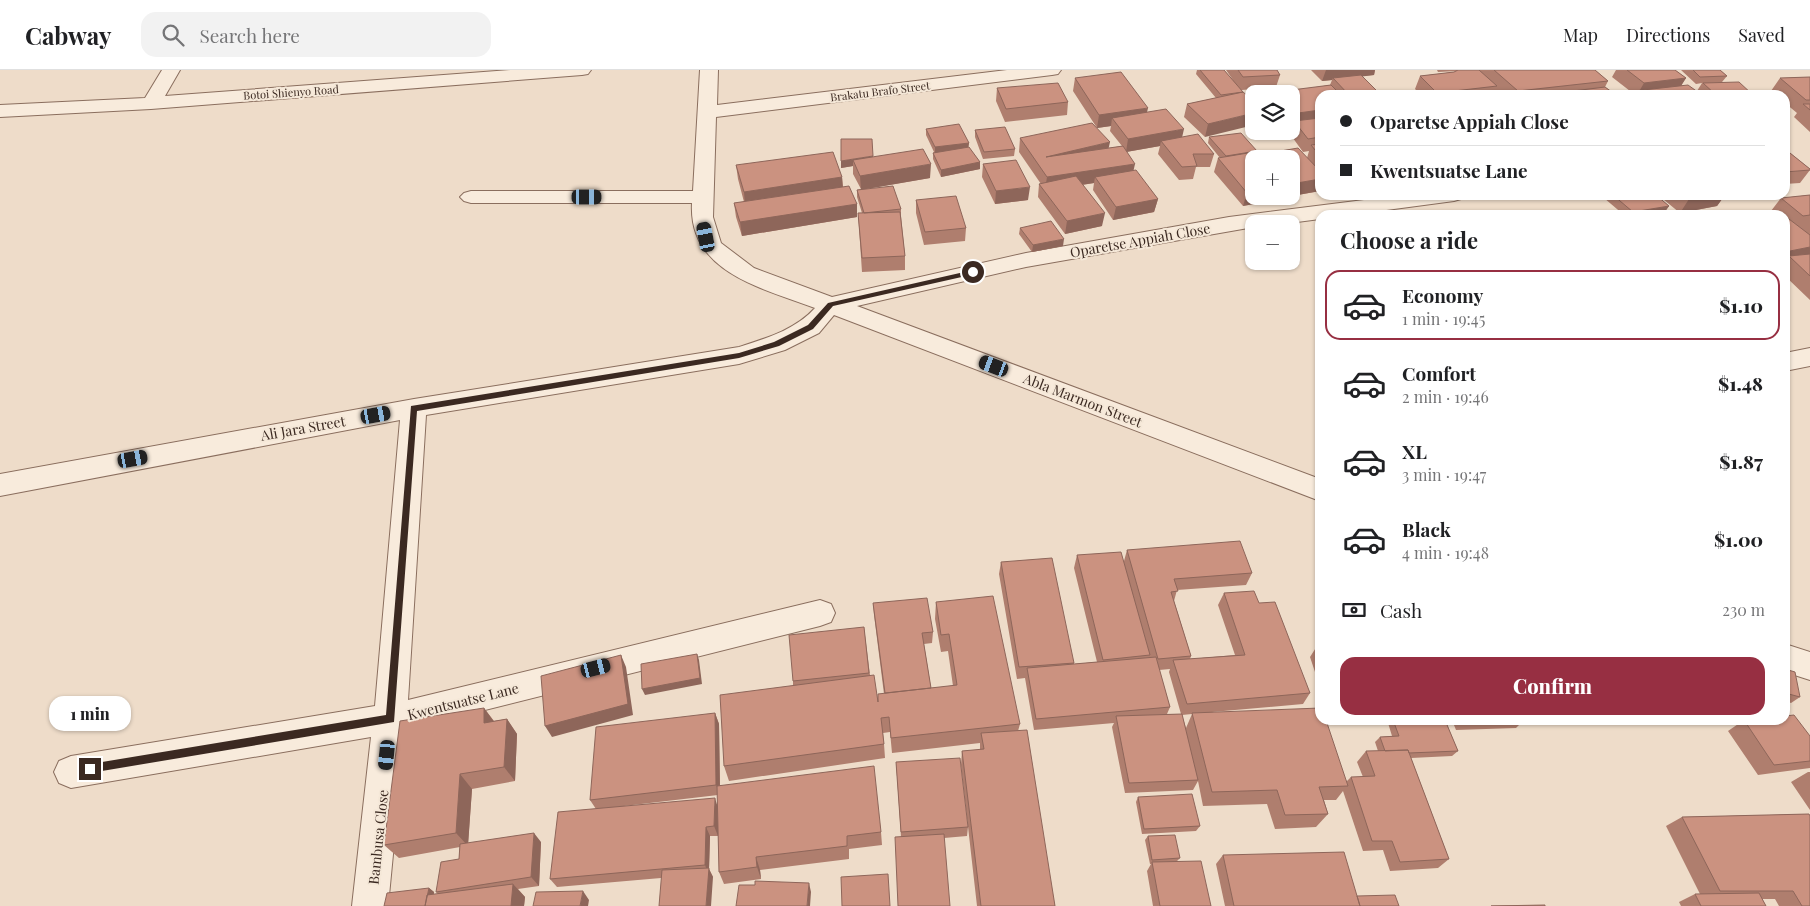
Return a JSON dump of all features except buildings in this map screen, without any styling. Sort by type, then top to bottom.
[{"type":"street","points":[[151,103],[170,70]]},
{"type":"street","name":"Botoi Shienyo Road","points":[[0,111],[151,103],[582,70]]},
{"type":"street","name":"Abla Marmon Street","points":[[709,70],[702,217],[706,237],[716,253],[746,273],[1315,488]]},
{"type":"street","name":"Brakatu Brafo Street","points":[[708,112],[1052,70]]},
{"type":"street","points":[[471,197],[703,197]]},
{"type":"street","name":"Oparetse Appiah Close","points":[[1340,210],[1416,200]]},
{"type":"street","name":"Oparetse Appiah Close","points":[[830,305],[1026,260],[1210,227],[1315,213]]},
{"type":"street","name":"Ali Jara Street","points":[[0,485],[77,469],[414,408],[739,355],[776,344],[811,327],[830,305]]},
{"type":"street","points":[[1790,361],[1810,357]]},
{"type":"street","name":"Bambusa Close","points":[[370,906],[390,719],[414,408]]},
{"type":"street","name":"Kwentsuatse Lane","points":[[72,772],[390,719],[820,613]]},
{"type":"street","points":[[1790,660],[1810,666]]},
{"type":"route","points":[[90,769],[390,719],[414,408],[739,355],[776,344],[811,327],[830,305],[973,272]]}]
